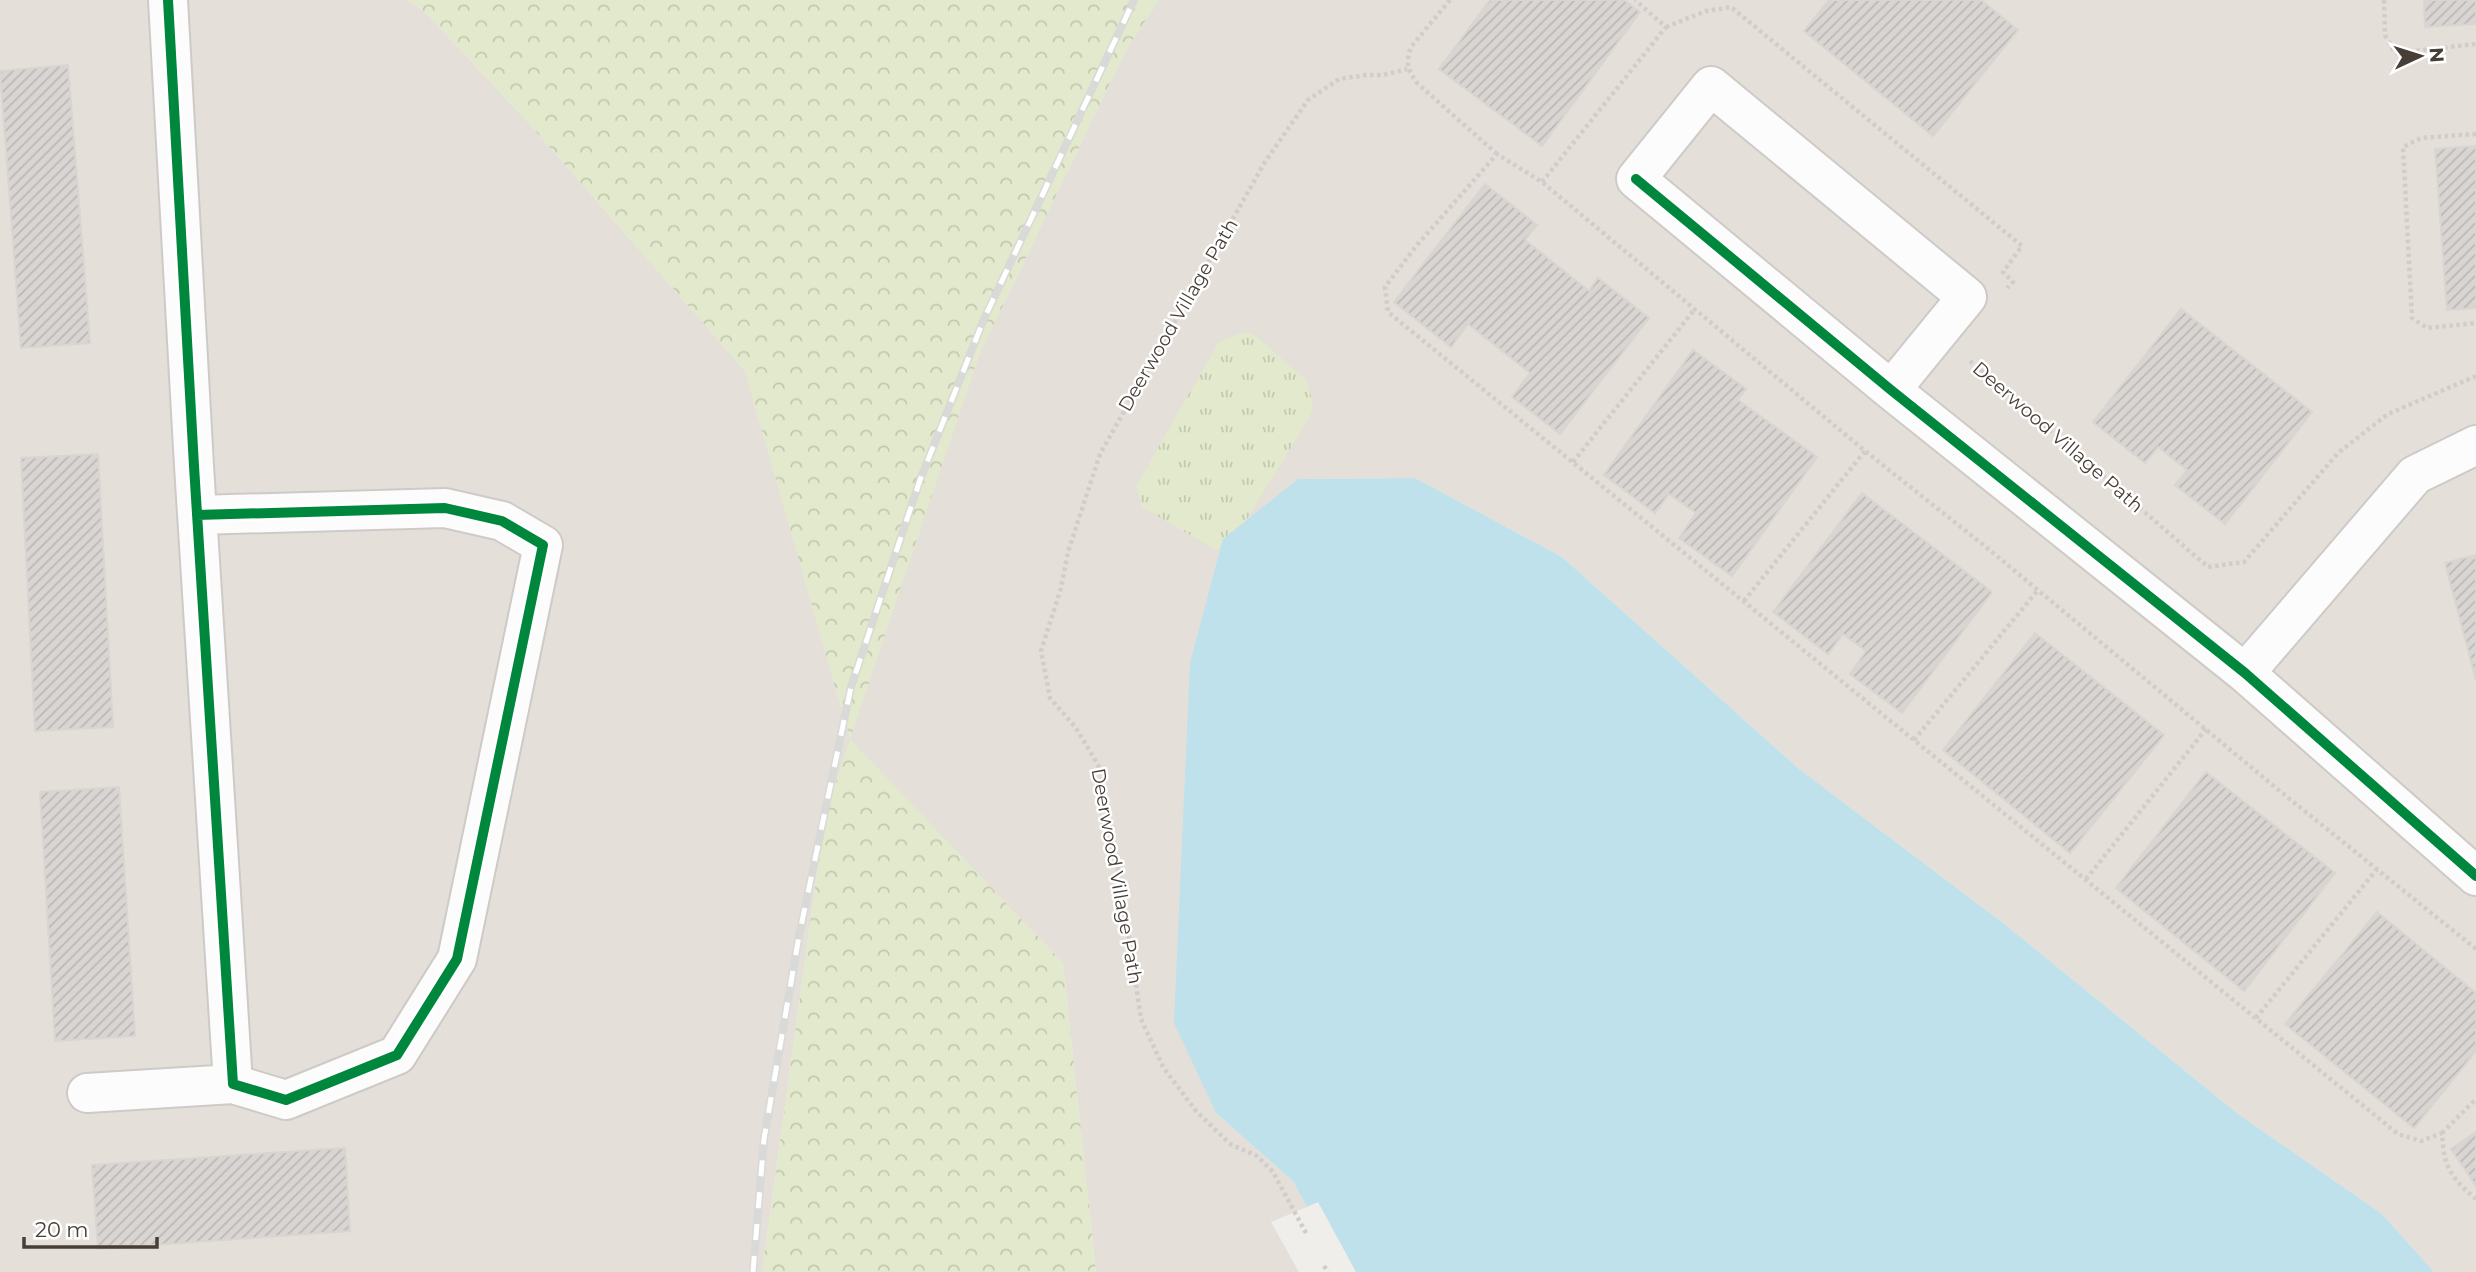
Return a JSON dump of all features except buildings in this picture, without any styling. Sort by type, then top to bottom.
[{"type":"street","points":[[168,0],[233,1084]]},
{"type":"street","points":[[1891,390],[1967,297],[1711,86],[1636,179],[1891,390],[2245,673],[2476,876]]},
{"type":"street","points":[[2245,673],[2414,475],[2476,445]]},
{"type":"street","points":[[88,1093],[233,1084],[286,1100],[397,1055],[457,959],[543,545],[502,522],[445,508],[197,515]]},
{"type":"path","points":[[1450,0],[1411,47],[1407,56],[1407,69],[1417,83],[1497,154],[1542,182],[1865,452],[2038,590],[2476,949]]},
{"type":"path","points":[[1635,0],[1666,27]]},
{"type":"path","points":[[2384,0],[2385,35],[2395,53],[2476,44]]},
{"type":"path","points":[[1542,182],[1666,27],[1706,11],[1731,7],[2022,246],[2003,272],[2013,282],[2005,291]]},
{"type":"path","points":[[2476,134],[2421,138],[2403,146],[2413,318],[2427,328],[2476,323]]},
{"type":"path","points":[[1497,154],[1417,245],[1385,287],[1388,312],[2398,1134],[2421,1141],[2442,1133],[2476,1098]]},
{"type":"path","points":[[1573,462],[1695,309]]},
{"type":"path","points":[[1744,601],[1865,452]]},
{"type":"path","points":[[1914,740],[2038,590]]},
{"type":"path","points":[[2086,879],[2206,729]]},
{"type":"path","points":[[2256,1018],[2377,869]]},
{"type":"path","points":[[2442,1133],[2444,1157],[2456,1182],[2476,1199]]},
{"type":"shaded area","points":[[0,0],[407,0],[426,13],[526,120],[745,371],[850,738],[979,355],[1127,48],[1159,0],[2476,0],[2476,1272],[2434,1272],[2382,1214],[2238,1114],[2003,923],[1799,769],[1562,557],[1415,478],[1298,479],[1216,1113],[1293,1181],[1307,1207],[1271,1222],[1299,1272],[1096,1272],[1063,963],[850,740],[825,815],[762,1272],[0,1272]]},
{"type":"green space","points":[[407,0],[1159,0],[1127,48],[979,355],[850,739],[745,371],[526,120],[426,13]]},
{"type":"green space","points":[[1244,332],[1255,335],[1307,381],[1313,404],[1309,418],[1236,537],[1216,550],[1142,507],[1136,486],[1219,342]]},
{"type":"green space","points":[[850,739],[1063,963],[1096,1272],[762,1272],[825,815]]},
{"type":"water","points":[[1415,478],[1562,557],[1799,769],[2003,923],[2238,1114],[2382,1214],[2434,1272],[1356,1272],[1318,1202],[1307,1207],[1293,1181],[1216,1113],[1174,1023],[1190,663],[1223,539],[1298,479]]},
{"type":"railway","points":[[753,1272],[764,1139],[799,936],[851,687],[920,480],[984,319],[1134,0]]},
{"type":"cycle path","points":[[168,0],[194,466],[233,1084],[286,1100],[397,1055],[457,959],[543,545],[502,521],[445,508],[197,515]]},
{"type":"cycle path","points":[[1636,179],[1891,390],[2245,673],[2476,876]]}]
